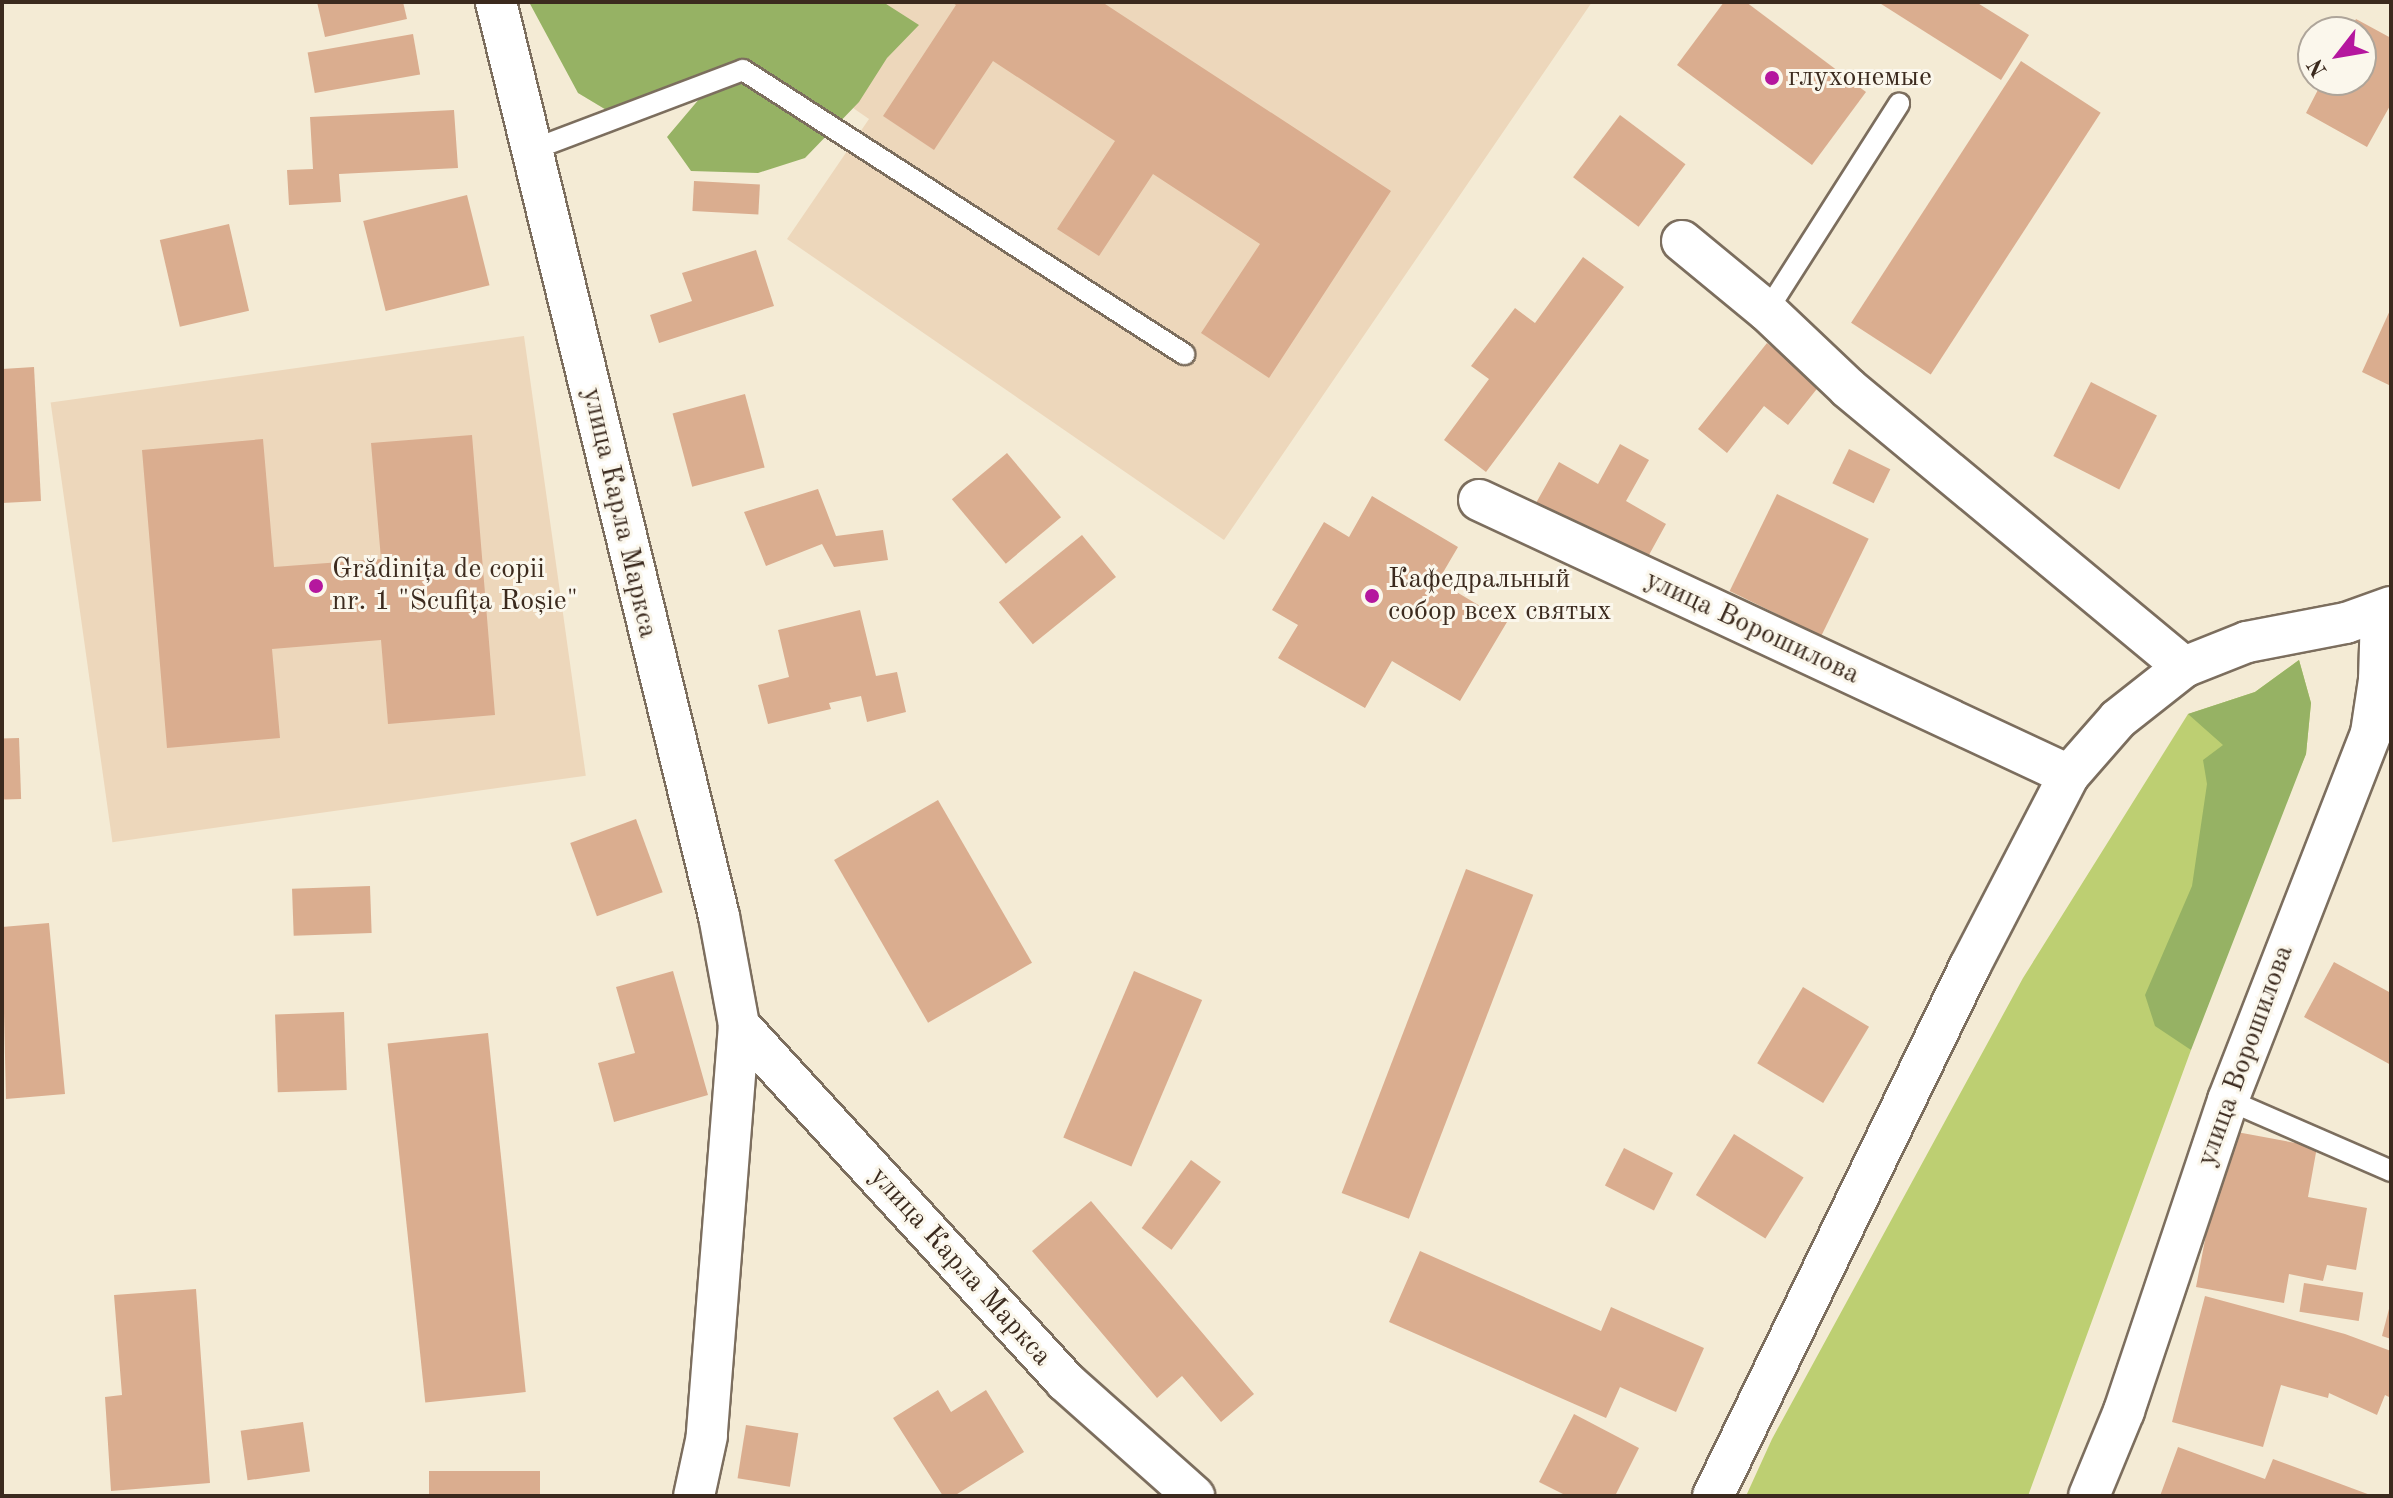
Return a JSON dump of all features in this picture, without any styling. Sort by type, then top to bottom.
[{"type":"street","name":"улица Карла Маркса","points":[[496,2],[534,149],[649,641],[719,916],[739,1025],[707,1436],[694,1496]]},
{"type":"street","points":[[1682,241],[1767,311],[1848,388],[2184,667]]},
{"type":"street","name":"улица Ворошилова","points":[[1479,500],[2069,775]]},
{"type":"street","name":"улица Ворошилова","points":[[1713,1496],[1970,966],[2069,775],[2118,719],[2184,667],[2247,642],[2386,610],[2371,733],[2228,1100],[2124,1411],[2089,1496]]},
{"type":"street","name":"улица Карла Маркса","points":[[739,1025],[1065,1381],[1194,1496]]},
{"type":"lane","points":[[534,149],[743,70],[1184,354]]},
{"type":"lane","points":[[1767,311],[1899,104]]},
{"type":"lane","points":[[2228,1100],[2391,1171]]},
{"type":"shaded area","points":[[699,2],[1592,2],[1224,540],[787,239],[869,119]]},
{"type":"shaded area","name":"Grădinița de copii nr. 1 \"Scufița Roșie\"","points":[[524,336],[586,776],[112,842],[51,403]]},
{"type":"green space","points":[[529,2],[883,2],[919,25],[887,58],[859,102],[805,158],[758,173],[691,171],[667,137],[700,98],[608,111],[578,93]]},
{"type":"green space","points":[[2299,660],[2311,703],[2306,754],[2187,1028],[2191,1050],[2028,1496],[1746,1496],[1772,1439],[2023,978],[2188,714],[2255,692]]},
{"type":"green space","points":[[2299,660],[2311,703],[2306,754],[2191,1050],[2155,1026],[2145,995],[2192,886],[2207,784],[2203,760],[2223,745],[2188,714],[2255,692]]},
{"type":"building","points":[[317,2],[403,2],[407,19],[325,37]]},
{"type":"building","points":[[951,2],[1102,2],[1391,191],[1269,378],[1201,333],[1260,244],[1153,174],[1099,256],[1057,229],[1115,141],[993,61],[934,150],[883,116],[956,5]]},
{"type":"building","name":"глухонемые","points":[[1724,2],[1746,2],[1866,92],[1812,165],[1677,65]]},
{"type":"building","points":[[1878,2],[1976,2],[2029,35],[2001,80]]},
{"type":"building","points":[[2377,30],[2391,38],[2391,104],[2367,147],[2306,113],[2315,96],[2377,96]]},
{"type":"building","points":[[413,34],[420,74],[315,93],[308,53]]},
{"type":"building","points":[[2021,61],[2101,113],[1931,374],[1851,323]]},
{"type":"building","points":[[454,110],[458,168],[339,174],[341,202],[289,205],[287,170],[313,169],[310,117]]},
{"type":"building","points":[[1620,115],[1685,164],[1639,227],[1573,177]]},
{"type":"building","points":[[694,181],[760,184],[758,214],[692,211]]},
{"type":"building","points":[[467,195],[489,285],[386,311],[363,221]]},
{"type":"building","points":[[229,224],[249,311],[180,327],[160,240]]},
{"type":"building","points":[[756,250],[774,306],[659,343],[650,315],[692,301],[682,273]]},
{"type":"building","points":[[1583,257],[1624,287],[1486,472],[1444,440],[1489,379],[1471,366],[1515,308],[1535,323]]},
{"type":"building","points":[[2391,308],[2391,386],[2362,372]]},
{"type":"building","points":[[1767,343],[1820,385],[1788,425],[1764,406],[1727,453],[1698,429]]},
{"type":"building","points":[[34,367],[41,501],[2,503],[2,369]]},
{"type":"building","points":[[2091,382],[2157,416],[2119,490],[2053,456]]},
{"type":"building","points":[[745,394],[765,467],[692,487],[673,413]]},
{"type":"building","points":[[472,435],[495,715],[388,724],[381,640],[272,649],[280,738],[167,748],[142,450],[263,439],[274,567],[381,559],[371,443]]},
{"type":"building","points":[[1620,444],[1649,460],[1626,501],[1666,524],[1644,564],[1536,503],[1559,462],[1598,484]]},
{"type":"building","points":[[1849,449],[1890,469],[1874,503],[1832,483]]},
{"type":"building","points":[[1007,453],[1061,517],[1006,564],[952,499]]},
{"type":"building","points":[[818,489],[836,536],[883,530],[888,560],[834,567],[822,544],[766,566],[744,512]]},
{"type":"building","points":[[1777,494],[1869,539],[1821,636],[1730,591]]},
{"type":"building","name":"Кафедральный собор всех святых","points":[[1372,496],[1458,547],[1438,581],[1507,622],[1460,701],[1392,661],[1365,708],[1278,658],[1298,625],[1272,610],[1324,522],[1349,537]]},
{"type":"building","points":[[1082,535],[1116,577],[1033,644],[999,602]]},
{"type":"building","points":[[860,610],[876,676],[897,672],[906,712],[867,722],[861,696],[829,703],[831,709],[768,724],[758,685],[789,677],[778,630]]},
{"type":"building","points":[[19,738],[21,799],[4,800],[2,739]]},
{"type":"building","points":[[938,800],[1032,963],[928,1023],[834,860]]},
{"type":"building","points":[[636,819],[663,892],[597,916],[570,843]]},
{"type":"building","points":[[1466,869],[1533,895],[1409,1219],[1342,1193]]},
{"type":"building","points":[[370,886],[372,933],[294,936],[292,889]]},
{"type":"building","points":[[49,923],[65,1094],[6,1099],[2,927]]},
{"type":"building","points":[[2334,962],[2391,993],[2391,1065],[2304,1017]]},
{"type":"building","points":[[673,971],[708,1095],[614,1122],[598,1063],[635,1053],[616,987]]},
{"type":"building","points":[[1134,971],[1202,1000],[1131,1167],[1063,1138]]},
{"type":"building","points":[[1803,987],[1869,1027],[1823,1103],[1757,1063]]},
{"type":"building","points":[[344,1012],[347,1090],[278,1092],[275,1014]]},
{"type":"building","points":[[488,1033],[526,1392],[425,1403],[388,1044]]},
{"type":"building","points":[[2226,1130],[2317,1147],[2308,1197],[2367,1208],[2356,1270],[2327,1265],[2323,1281],[2289,1274],[2284,1303],[2196,1287]]},
{"type":"building","points":[[1734,1134],[1804,1177],[1765,1239],[1696,1195]]},
{"type":"building","points":[[1624,1148],[1673,1173],[1654,1210],[1605,1185]]},
{"type":"building","points":[[1191,1160],[1221,1182],[1172,1250],[1142,1228]]},
{"type":"building","points":[[1091,1201],[1254,1394],[1221,1422],[1182,1376],[1157,1398],[1032,1251]]},
{"type":"building","points":[[1420,1251],[1601,1331],[1611,1307],[1704,1348],[1676,1412],[1620,1387],[1606,1418],[1389,1322]]},
{"type":"building","points":[[2304,1283],[2363,1292],[2359,1321],[2299,1312]]},
{"type":"building","points":[[196,1289],[210,1483],[111,1491],[105,1397],[122,1395],[114,1295]]},
{"type":"building","points":[[2205,1296],[2345,1334],[2391,1351],[2391,1398],[2385,1395],[2377,1415],[2329,1393],[2328,1398],[2281,1385],[2263,1447],[2172,1422]]},
{"type":"building","points":[[2391,1305],[2391,1339],[2382,1336]]},
{"type":"building","points":[[938,1390],[951,1412],[986,1390],[1024,1452],[954,1496],[943,1496],[893,1418]]},
{"type":"building","points":[[1574,1414],[1639,1448],[1615,1496],[1567,1496],[1539,1482]]},
{"type":"building","points":[[303,1422],[310,1472],[248,1480],[241,1431]]},
{"type":"building","points":[[746,1425],[798,1433],[790,1487],[738,1478]]},
{"type":"building","points":[[2178,1447],[2265,1479],[2273,1459],[2373,1496],[2160,1496]]},
{"type":"building","points":[[429,1471],[540,1471],[540,1496],[429,1496]]},
{"type":"place","name":"глухонемые","points":[[1772,78]]},
{"type":"place","name":"Grădinița de copii nr. 1 \"Scufița Roșie\"","points":[[316,586]]},
{"type":"place","name":"Кафедральный собор всех святых","points":[[1372,596]]}]
